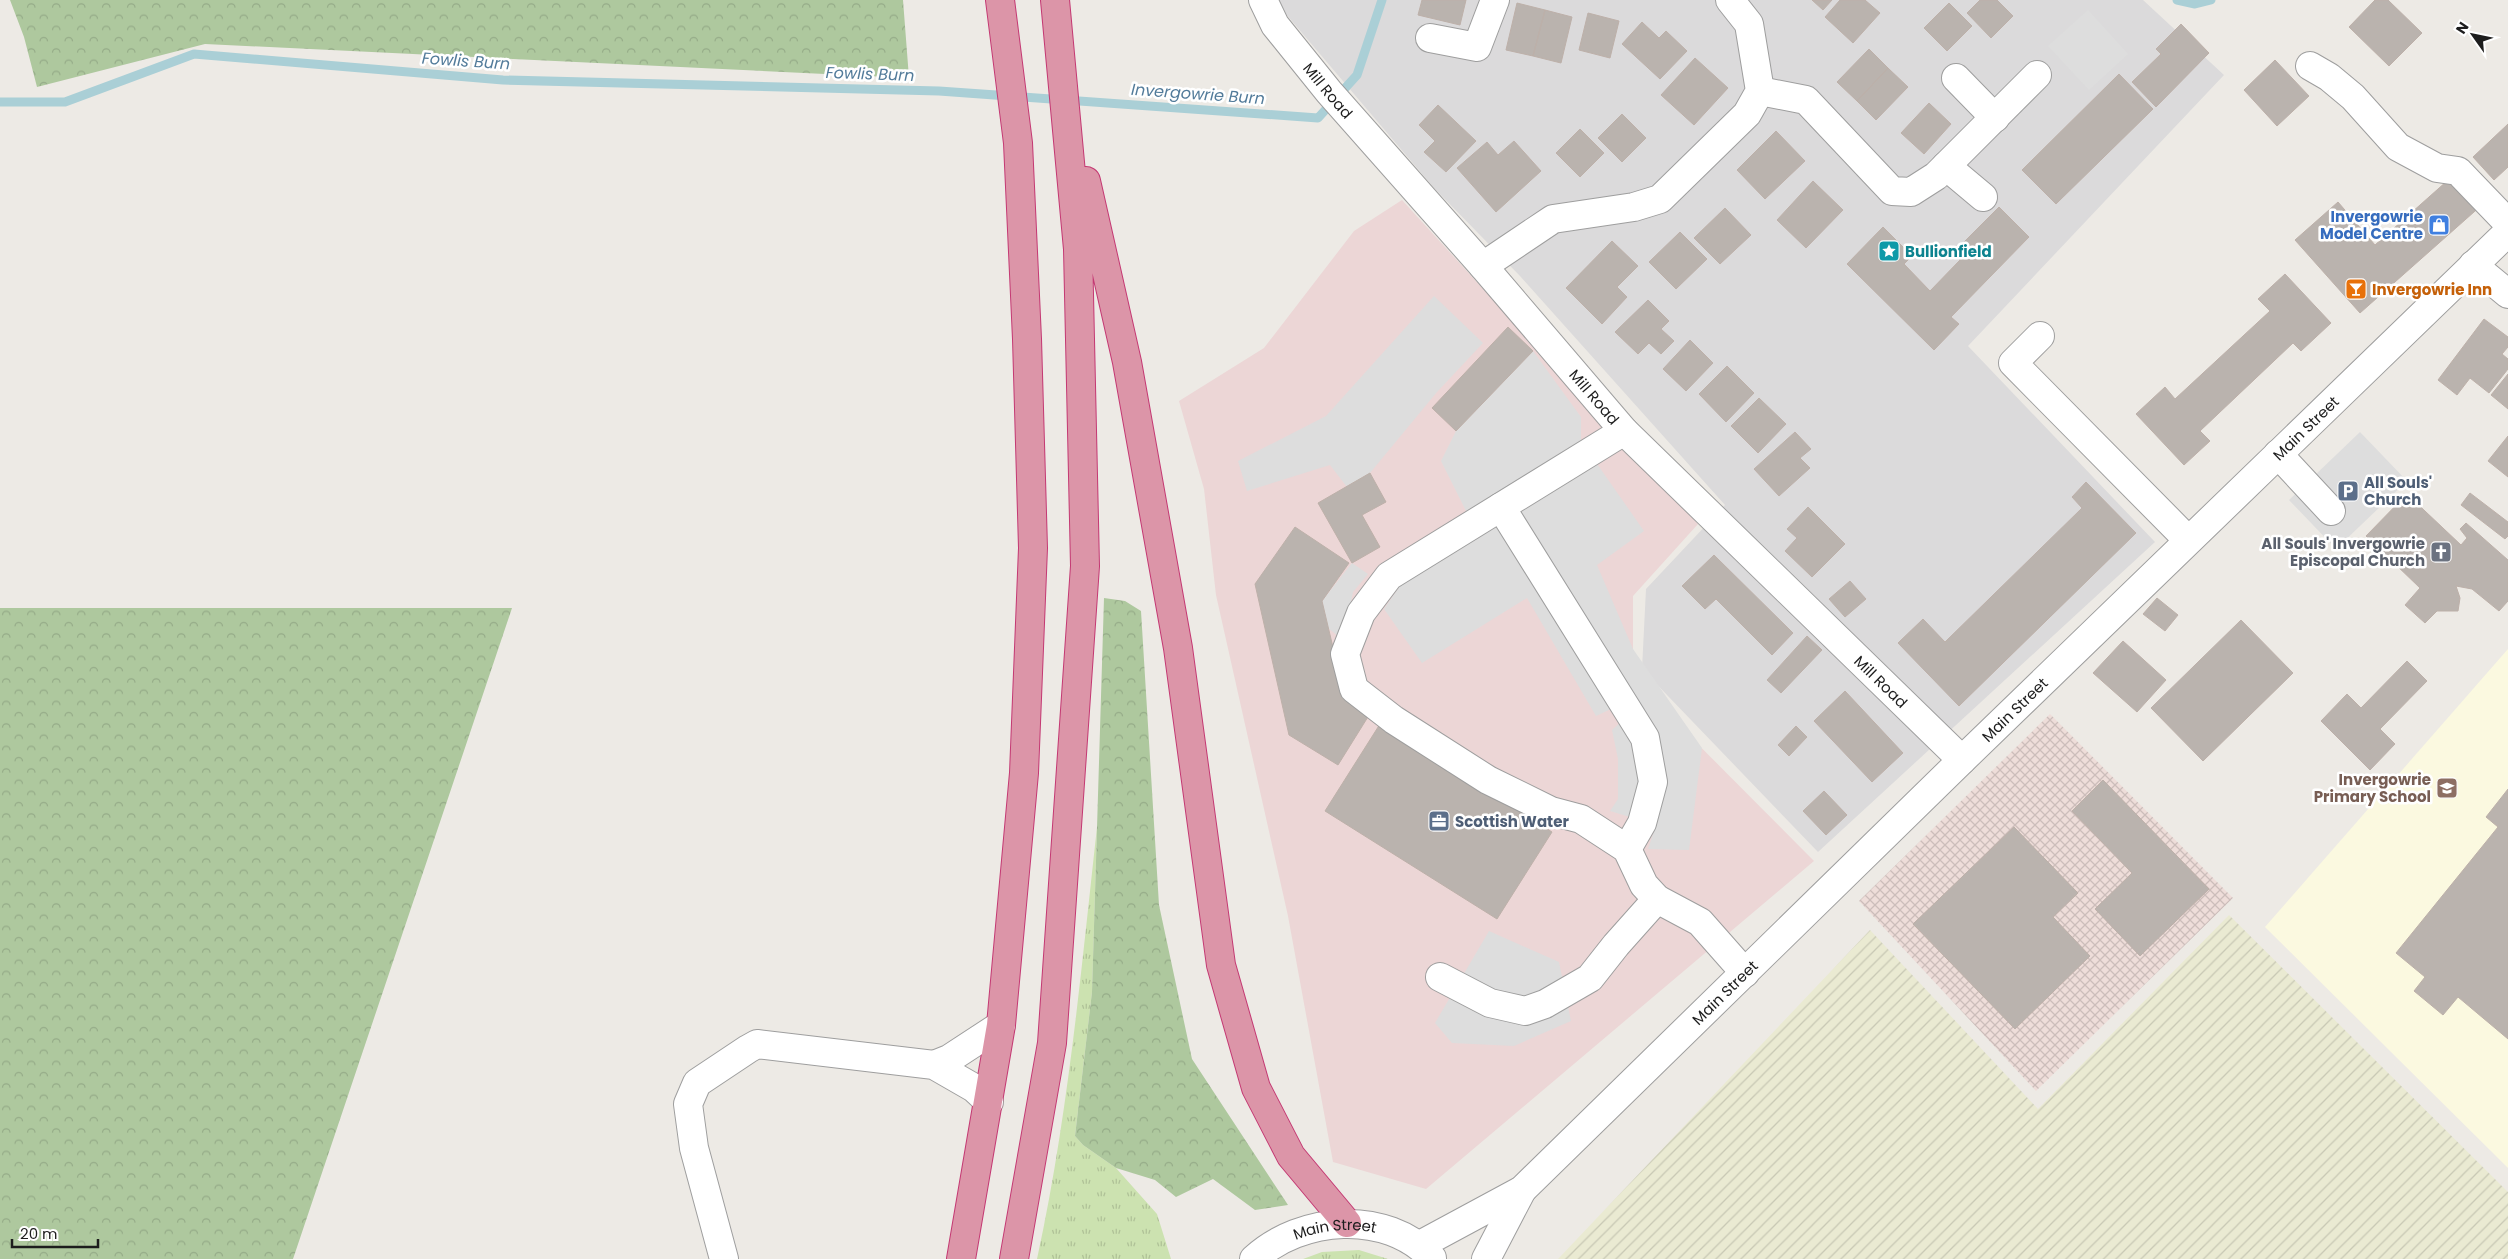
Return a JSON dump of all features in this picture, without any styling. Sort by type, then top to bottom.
[{"type":"highway","points":[[960,1259],[1002,1025],[1024,773],[1033,548],[1027,339],[1018,143],[1000,0]]},
{"type":"highway","points":[[1014,1259],[1052,1043],[1085,566],[1078,249],[1071,137],[1055,0]]},
{"type":"highway","points":[[1071,137],[1127,362],[1177,639],[1221,965],[1256,1088],[1291,1156],[1347,1223]]},
{"type":"street","name":"Mill Road","points":[[1263,0],[1276,25],[1335,99],[1483,266],[1624,431],[1962,760]]},
{"type":"street","points":[[1430,38],[1477,46],[1496,0]]},
{"type":"street","points":[[1483,266],[1553,219],[1634,207],[1660,199],[1747,114],[1760,91],[1748,24],[1730,0]]},
{"type":"street","points":[[2310,66],[2330,77],[2353,97],[2398,147],[2437,168],[2458,171],[2508,224]]},
{"type":"street","points":[[1760,91],[1806,100],[1892,191],[1912,192],[1946,166],[2037,75]]},
{"type":"street","points":[[1956,78],[1995,118]]},
{"type":"street","points":[[1946,166],[1983,197]]},
{"type":"street","name":"Main Street","points":[[1254,1259],[1268,1247],[1306,1229],[1347,1223],[1385,1229],[1426,1252],[1522,1190],[2188,540],[2508,232]]},
{"type":"street","points":[[2474,265],[2508,294]]},
{"type":"street","points":[[2040,336],[2014,363],[2188,540]]},
{"type":"street","points":[[1624,431],[1389,576],[1361,613],[1345,654],[1354,690],[1394,720],[1488,780],[1551,811],[1581,819],[1627,849],[1644,885],[1657,899],[1700,922],[1745,973]]},
{"type":"street","points":[[2278,454],[2331,511]]},
{"type":"street","points":[[1501,507],[1645,738],[1653,782],[1642,823],[1627,849]]},
{"type":"street","points":[[1440,977],[1490,1003],[1525,1011],[1545,1004],[1590,978],[1616,944],[1657,899]]},
{"type":"street","points":[[934,1065],[949,1059],[1002,1025]]},
{"type":"street","points":[[724,1259],[694,1148],[688,1104],[697,1083],[757,1044],[934,1065],[974,1088],[988,1102]]},
{"type":"street","name":"Main Street","points":[[1486,1259],[1522,1190]]},
{"type":"shaded area","points":[[1274,0],[2143,0],[2224,75],[1968,346],[2155,542],[1818,852],[1642,669],[1646,589],[1725,505],[1520,276],[1434,188]]},
{"type":"shaded area","points":[[2088,10],[2128,54],[2089,90],[2048,46]]},
{"type":"shaded area","points":[[1402,200],[1698,524],[1633,596],[1633,679],[1814,861],[1426,1189],[1333,1162],[1288,916],[1216,595],[1204,489],[1179,401],[1264,348],[1354,231]]},
{"type":"shaded area","points":[[1434,296],[1483,343],[1437,392],[1370,473],[1347,487],[1330,465],[1247,491],[1238,461],[1326,416]]},
{"type":"shaded area","points":[[1533,351],[1581,417],[1581,441],[1644,531],[1597,565],[1633,649],[1702,748],[1689,850],[1648,849],[1656,825],[1610,811],[1618,799],[1618,759],[1612,730],[1622,721],[1611,709],[1596,716],[1527,598],[1422,663],[1384,609],[1404,580],[1480,532],[1466,511],[1441,461],[1456,431]]},
{"type":"shaded area","name":"All Souls' Church","points":[[2360,432],[2407,481],[2336,549],[2289,500]]},
{"type":"shaded area","points":[[1352,563],[1368,574],[1353,592],[1343,640],[1328,628],[1322,601]]},
{"type":"shaded area","name":"Invergowrie Primary School","points":[[2508,649],[2508,1168],[2265,927]]},
{"type":"shaded area","points":[[2050,714],[2233,898],[2036,1091],[1859,901]]},
{"type":"shaded area","points":[[1489,931],[1559,962],[1571,1021],[1514,1046],[1452,1043],[1435,1023]]},
{"type":"green space","points":[[10,0],[903,0],[909,78],[205,44],[37,87],[24,37]]},
{"type":"green space","points":[[1104,598],[1125,601],[1141,611],[1159,905],[1192,1059],[1288,1205],[1255,1210],[1213,1179],[1176,1197],[1155,1180],[1116,1168],[1083,1145],[1075,1136],[1092,992]]},
{"type":"green space","points":[[0,608],[512,608],[293,1259],[0,1259]]},
{"type":"green space","points":[[1097,827],[1092,992],[1075,1136],[1083,1145],[1116,1168],[1157,1214],[1171,1259],[1037,1259],[1048,1206],[1065,1098]]},
{"type":"green space","points":[[2229,915],[2508,1192],[2508,1259],[1558,1259],[1870,930],[2038,1109]]},
{"type":"green space","points":[[1359,1250],[1388,1259],[1303,1259],[1322,1252]]},
{"type":"building","points":[[1422,0],[1466,0],[1460,25],[1418,15]]},
{"type":"building","points":[[1812,0],[1832,0],[1823,10]]},
{"type":"building","points":[[1840,0],[1865,0],[1880,13],[1853,43],[1825,17]]},
{"type":"building","points":[[1980,0],[1997,0],[2013,16],[1991,38],[1967,13]]},
{"type":"building","points":[[2375,0],[2388,0],[2422,33],[2389,66],[2349,27]]},
{"type":"building","points":[[1517,3],[1545,10],[1533,56],[1506,50]]},
{"type":"building","points":[[1949,3],[1972,26],[1947,51],[1924,28]]},
{"type":"building","points":[[1545,10],[1572,17],[1561,63],[1533,56]]},
{"type":"building","points":[[1588,13],[1619,21],[1610,58],[1579,50]]},
{"type":"building","points":[[1642,22],[1659,38],[1666,31],[1687,51],[1660,79],[1622,44]]},
{"type":"building","points":[[2181,24],[2209,53],[2156,107],[2132,82],[2161,54],[2156,49]]},
{"type":"building","points":[[1869,49],[1888,68],[1857,101],[1837,82]]},
{"type":"building","points":[[1695,58],[1728,88],[1694,125],[1661,95]]},
{"type":"building","points":[[2275,60],[2309,96],[2277,126],[2244,90]]},
{"type":"building","points":[[1888,68],[1908,87],[1876,120],[1857,101]]},
{"type":"building","points":[[2119,74],[2153,109],[2056,204],[2022,170]]},
{"type":"building","points":[[1929,103],[1951,124],[1924,154],[1901,133]]},
{"type":"building","points":[[1438,105],[1476,141],[1446,172],[1424,152],[1435,141],[1419,125]]},
{"type":"building","points":[[1622,114],[1646,138],[1622,162],[1598,138]]},
{"type":"building","points":[[2508,124],[2508,167],[2494,180],[2473,157]]},
{"type":"building","points":[[1580,129],[1604,153],[1580,177],[1556,153]]},
{"type":"building","points":[[1776,131],[1805,161],[1765,199],[1737,170]]},
{"type":"building","points":[[1514,141],[1541,171],[1496,212],[1457,168],[1487,142],[1498,155]]},
{"type":"building","points":[[2456,173],[2483,204],[2360,313],[2295,240],[2338,202],[2375,245]]},
{"type":"building","points":[[1813,181],[1843,210],[1806,248],[1777,220]]},
{"type":"building","points":[[1999,207],[2029,237],[1951,317],[1959,324],[1934,350],[1847,264],[1883,227],[1912,256],[1904,264],[1930,291],[1960,260],[1953,253]]},
{"type":"building","points":[[1725,208],[1751,235],[1720,264],[1694,238]]},
{"type":"building","points":[[1680,232],[1707,259],[1676,289],[1649,262]]},
{"type":"building","points":[[1612,241],[1638,266],[1617,287],[1627,297],[1602,324],[1566,288]]},
{"type":"building","points":[[2285,274],[2331,323],[2301,351],[2293,343],[2200,431],[2210,441],[2184,465],[2136,414],[2165,387],[2175,399],[2270,311],[2258,299]]},
{"type":"building","points":[[1648,300],[1669,321],[1661,329],[1674,341],[1661,354],[1649,343],[1638,354],[1615,332]]},
{"type":"building","points":[[2484,319],[2508,337],[2508,347],[2502,354],[2508,359],[2508,369],[2489,393],[2470,378],[2457,395],[2438,380]]},
{"type":"building","points":[[1508,327],[1533,351],[1456,431],[1432,408]]},
{"type":"building","points":[[1690,340],[1713,363],[1686,391],[1663,369]]},
{"type":"building","points":[[1727,366],[1754,393],[1726,422],[1699,394]]},
{"type":"building","points":[[2508,374],[2508,409],[2491,395]]},
{"type":"building","points":[[1759,398],[1786,424],[1758,453],[1731,426]]},
{"type":"building","points":[[1795,432],[1811,449],[1800,458],[1810,468],[1779,496],[1754,469]]},
{"type":"building","points":[[2508,436],[2508,477],[2488,461]]},
{"type":"building","points":[[1370,473],[1386,502],[1362,515],[1380,547],[1352,563],[1318,503]]},
{"type":"building","points":[[2086,482],[2136,533],[1959,706],[1898,643],[1923,619],[1945,642],[2082,508],[2072,497]]},
{"type":"building","points":[[2470,493],[2508,522],[2508,536],[2505,539],[2461,505]]},
{"type":"building","name":"All Souls' Invergowrie Episcopal Church","points":[[2407,494],[2461,545],[2467,538],[2460,529],[2466,523],[2508,560],[2508,601],[2499,611],[2472,589],[2456,586],[2460,598],[2458,611],[2437,611],[2425,623],[2405,605],[2420,588],[2366,536]]},
{"type":"building","points":[[1808,507],[1845,544],[1812,577],[1785,551],[1797,538],[1787,529]]},
{"type":"building","points":[[1295,527],[1349,563],[1322,601],[1344,694],[1371,712],[1338,765],[1289,735],[1255,584]]},
{"type":"building","points":[[1714,555],[1793,633],[1772,655],[1716,599],[1705,609],[1682,586]]},
{"type":"building","points":[[1850,581],[1866,599],[1845,617],[1829,599]]},
{"type":"building","points":[[2157,598],[2178,615],[2165,631],[2143,614]]},
{"type":"building","points":[[2241,620],[2293,673],[2203,761],[2151,708]]},
{"type":"building","points":[[1807,636],[1822,650],[1781,693],[1767,680]]},
{"type":"building","points":[[2123,641],[2166,680],[2137,712],[2093,673]]},
{"type":"building","points":[[2407,661],[2427,681],[2380,729],[2395,744],[2370,770],[2321,721],[2347,694],[2361,708]]},
{"type":"building","points":[[1845,691],[1903,753],[1872,782],[1814,721]]},
{"type":"building","name":"Scottish Water","points":[[1380,724],[1552,832],[1497,919],[1325,811]]},
{"type":"building","points":[[1796,726],[1807,737],[1789,756],[1778,745]]},
{"type":"building","points":[[2103,780],[2209,889],[2140,956],[2095,909],[2132,873],[2072,811]]},
{"type":"building","points":[[2508,789],[2508,1039],[2458,997],[2443,1015],[2414,991],[2425,977],[2396,953],[2498,827],[2486,817]]},
{"type":"building","points":[[1824,791],[1847,815],[1826,835],[1803,811]]},
{"type":"building","points":[[2014,827],[2078,893],[2053,917],[2090,956],[2015,1029],[1913,924]]},
{"type":"waterway","name":"Fowlis Burn","points":[[0,102],[65,102],[194,54],[503,80],[939,91],[1318,118],[1357,75],[1382,0]]},
{"type":"waterway","name":"Invergowrie Burn","points":[[2177,0],[2195,4],[2211,0]]},
{"type":"place","name":"Invergowrie Model Centre","points":[[2439,225]]},
{"type":"place","name":"Bullionfield","points":[[1889,251]]},
{"type":"place","name":"Invergowrie Inn","points":[[2356,289]]},
{"type":"place","name":"All Souls' Church","points":[[2348,491]]},
{"type":"place","name":"All Souls' Invergowrie Episcopal Church","points":[[2441,552]]},
{"type":"place","name":"Invergowrie Primary School","points":[[2447,788]]},
{"type":"place","name":"Scottish Water","points":[[1439,821]]}]
